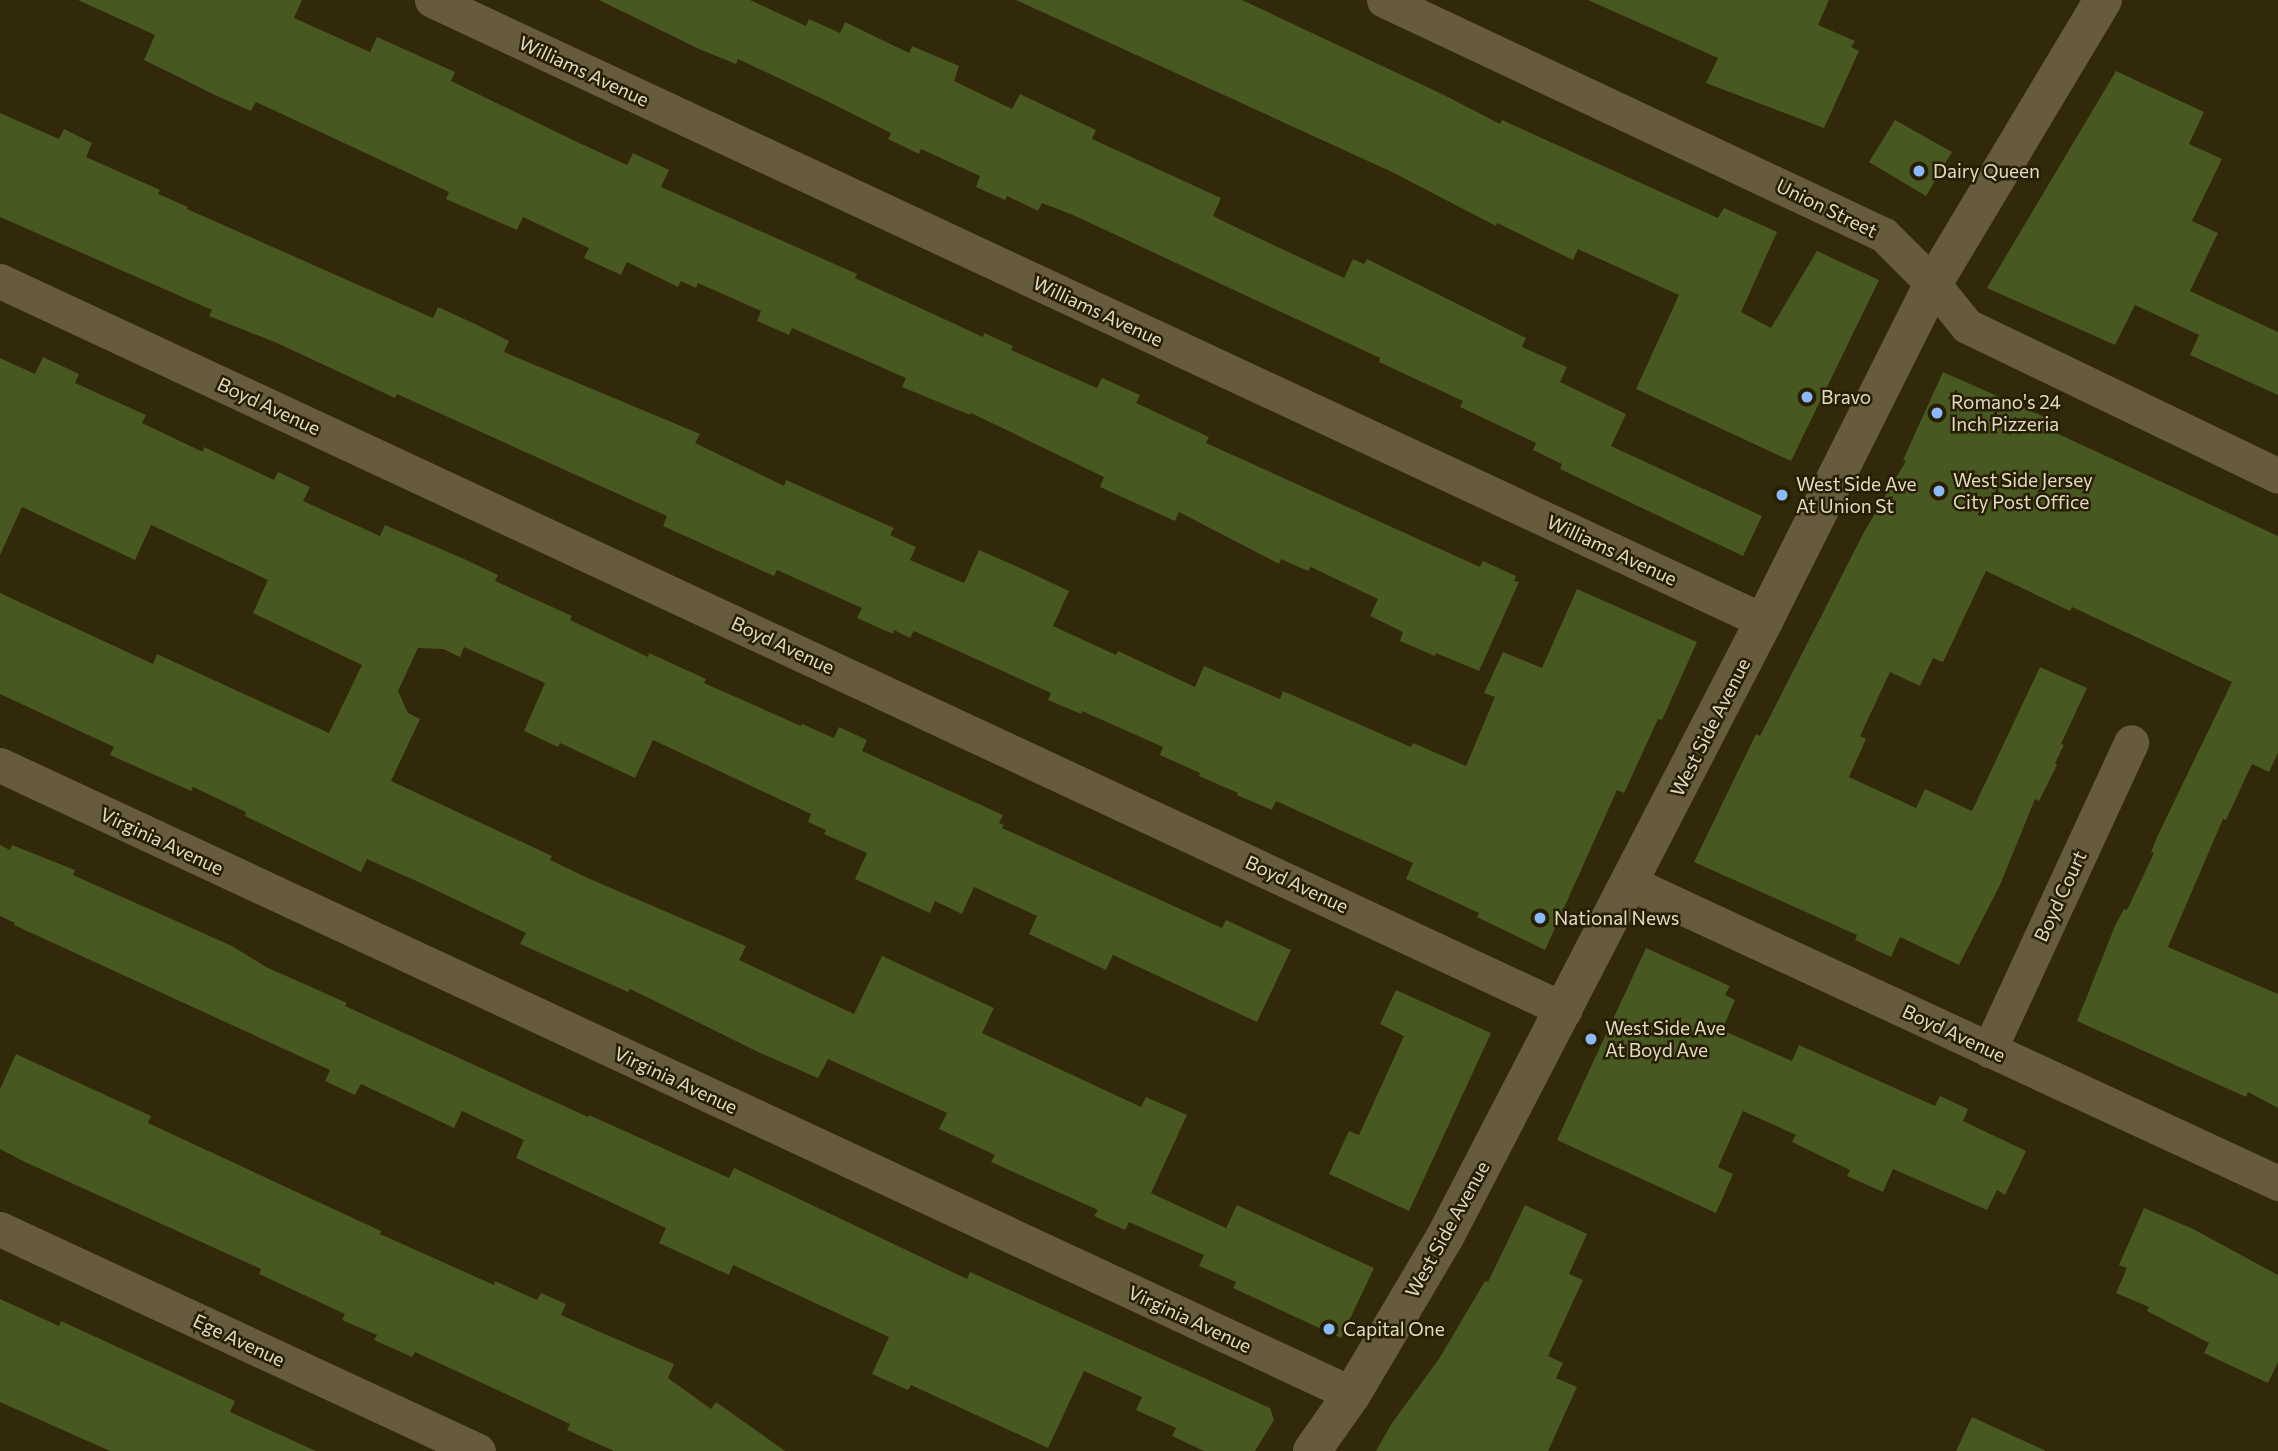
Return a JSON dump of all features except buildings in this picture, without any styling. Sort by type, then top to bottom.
[{"type":"main road","name":"West Side Avenue","points":[[1312,1451],[1353,1394],[1445,1237],[1565,1010],[1933,284],[2103,0]]},
{"type":"street","name":"Williams Avenue","points":[[432,0],[1764,621]]},
{"type":"street","name":"Union Street","points":[[1384,0],[1884,235],[1933,284],[1967,326],[2278,476]]},
{"type":"street","name":"Boyd Avenue","points":[[0,281],[1565,1010]]},
{"type":"street","name":"Boyd Court","points":[[1989,1050],[2131,742]]},
{"type":"street","name":"Virginia Avenue","points":[[0,765],[1353,1394]]},
{"type":"street","name":"Boyd Avenue","points":[[1630,883],[2278,1183]]},
{"type":"street","name":"Ege Avenue","points":[[0,1228],[478,1451]]},
{"type":"place","name":"Dairy Queen","points":[[1919,171]]},
{"type":"place","name":"Bravo","points":[[1807,397]]},
{"type":"place","name":"Romano's 24 Inch Pizzeria","points":[[1937,413]]},
{"type":"place","name":"West Side Jersey City Post Office","points":[[1939,491]]},
{"type":"place","name":"West Side Ave At Union St","points":[[1782,495]]},
{"type":"place","name":"National News","points":[[1540,918]]},
{"type":"place","name":"West Side Ave At Boyd Ave","points":[[1591,1039]]},
{"type":"place","name":"Capital One","points":[[1329,1329]]}]
